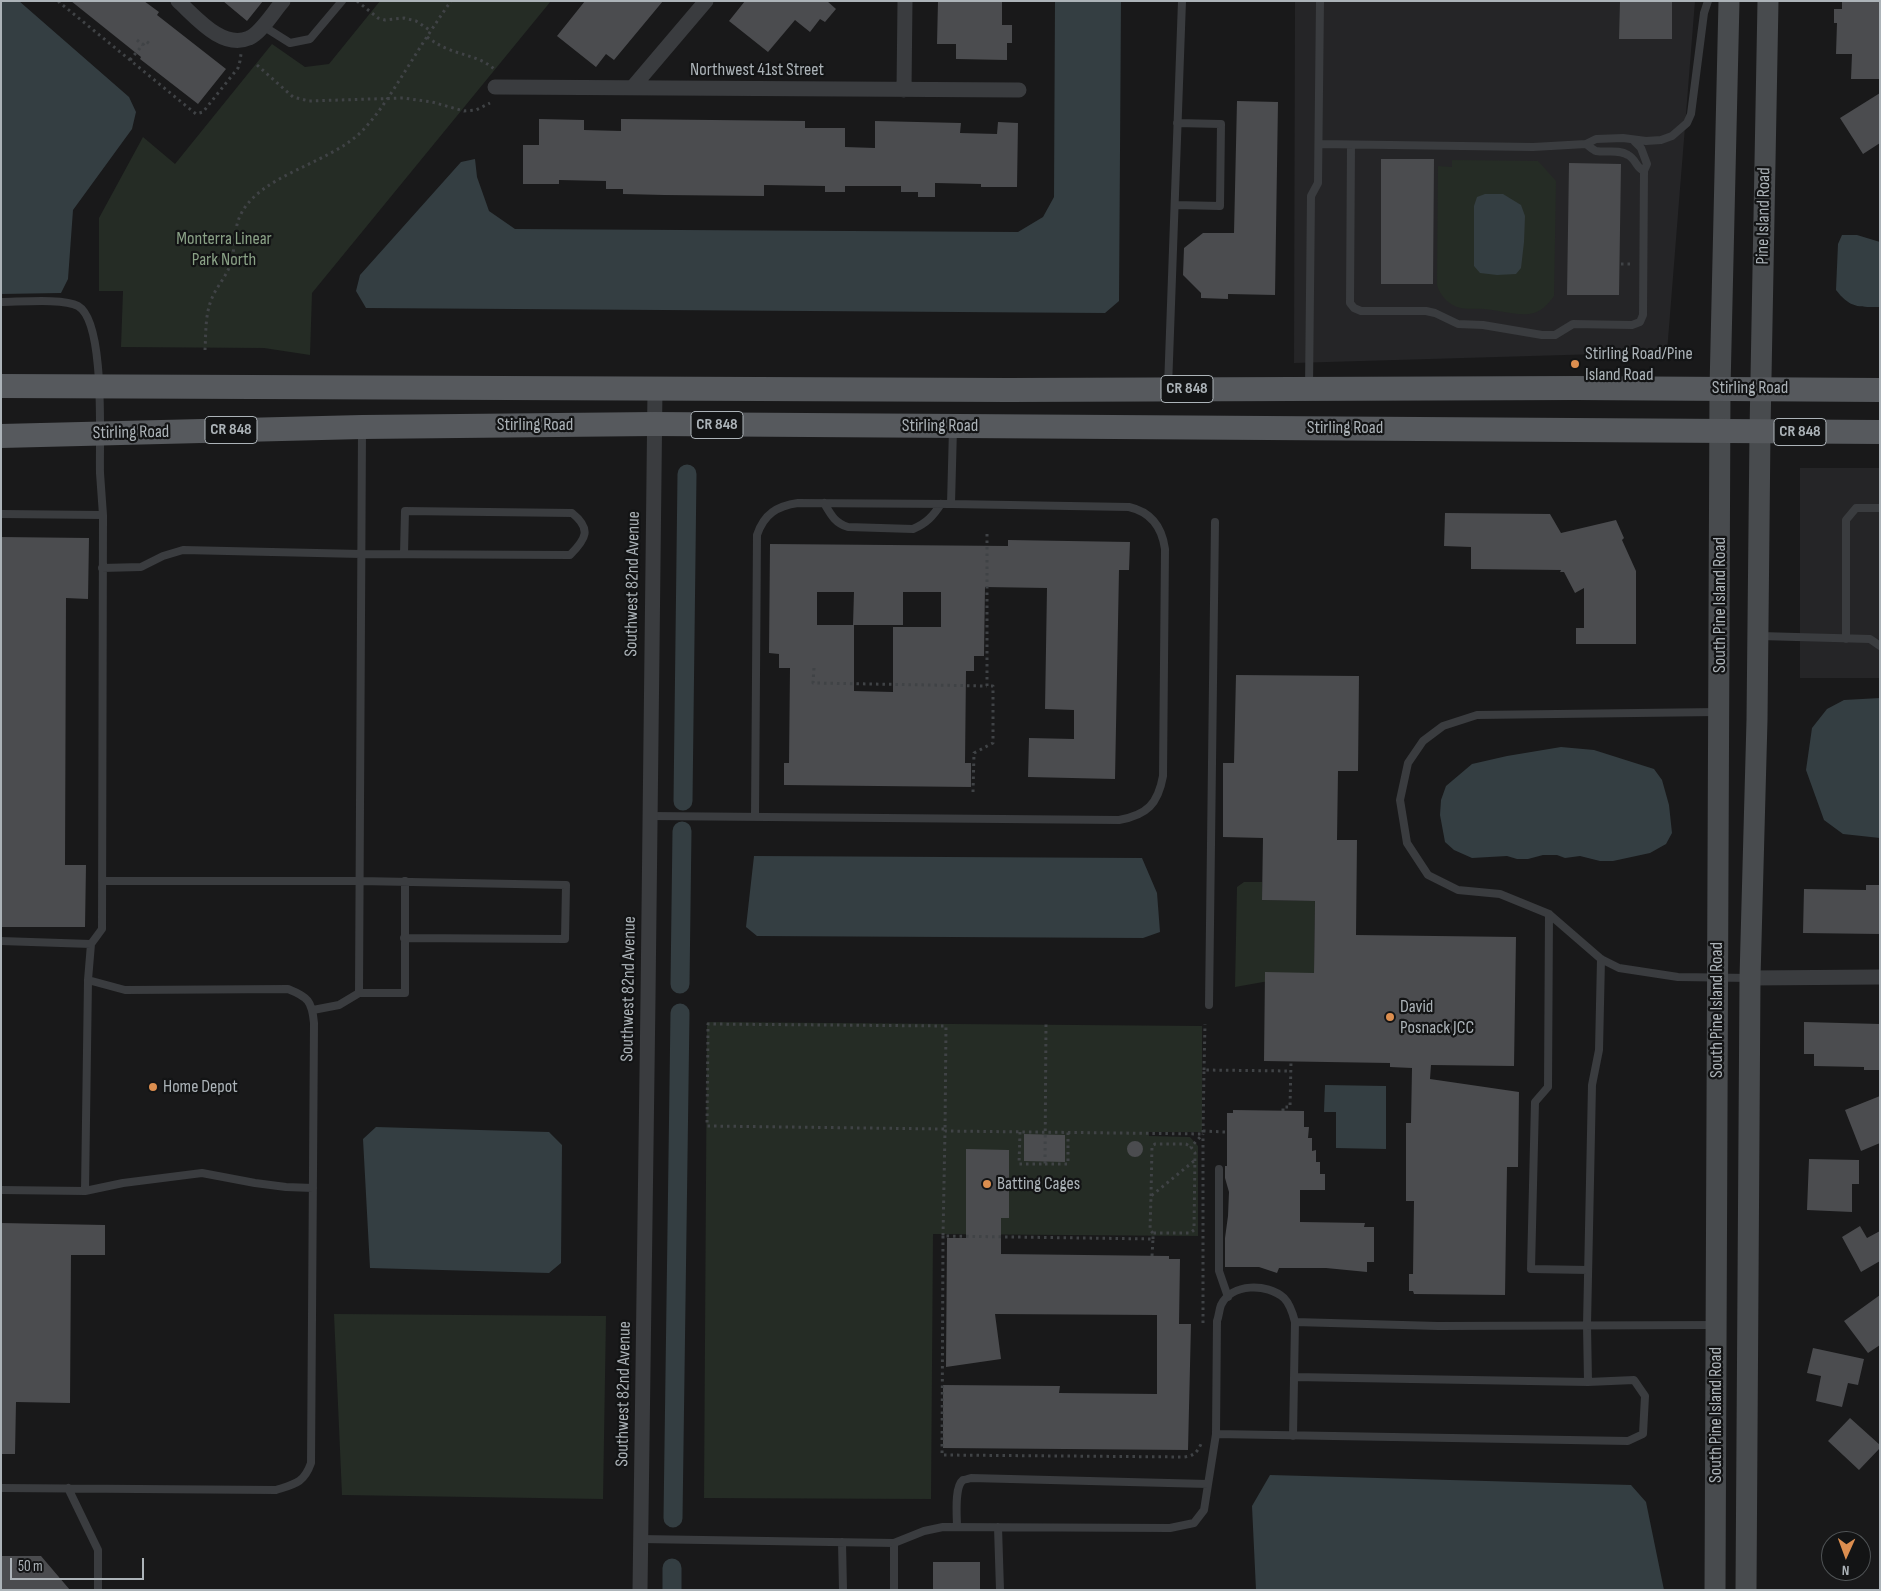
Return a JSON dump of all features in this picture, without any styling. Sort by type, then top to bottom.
[{"type":"main road","points":[[1721,431],[1720,388],[1729,1]]},
{"type":"main road","name":"Pine Island Road","points":[[1760,431],[1768,1]]},
{"type":"main road","name":"Stirling Road","points":[[1,386],[654,389],[1762,388],[1880,390]]},
{"type":"main road","points":[[1168,389],[1168,427]]},
{"type":"main road","name":"Stirling Road","points":[[1,436],[362,427],[654,424],[1880,432]]},
{"type":"main road","name":"South Pine Island Road","points":[[1715,1590],[1721,431]]},
{"type":"main road","name":"South Pine Island Road","points":[[1746,1590],[1750,978],[1758,636],[1760,431]]},
{"type":"street","points":[[178,1],[217,35],[227,39],[239,40],[250,38],[263,26],[283,1]]},
{"type":"street","points":[[632,88],[706,1]]},
{"type":"street","points":[[904,90],[905,1]]},
{"type":"street","name":"Northwest 41st Street","points":[[495,94],[632,88],[1018,90]]},
{"type":"street","name":"Southwest 82nd Avenue","points":[[640,1590],[654,389]]},
{"type":"street","points":[[1750,978],[1880,977]]},
{"type":"lane","points":[[263,26],[290,44],[310,39],[342,1]]},
{"type":"lane","points":[[1168,389],[1182,1]]},
{"type":"lane","points":[[1310,389],[1311,196],[1318,183],[1320,1]]},
{"type":"lane","points":[[1319,144],[1533,147],[1586,144],[1596,139],[1661,140],[1672,136],[1687,124],[1693,106],[1704,13],[1708,1]]},
{"type":"lane","points":[[1175,205],[1220,206],[1221,124],[1178,123]]},
{"type":"lane","points":[[1351,145],[1350,303],[1354,308],[1361,311],[1426,311],[1458,324],[1483,325],[1542,335],[1555,335],[1573,324],[1632,325],[1640,322],[1643,314],[1644,172],[1647,164],[1641,148],[1633,140]]},
{"type":"lane","points":[[1586,144],[1596,151],[1627,154],[1639,169],[1644,172]]},
{"type":"lane","points":[[1,302],[63,302],[78,306],[88,316],[100,386],[100,472],[103,515],[102,929],[91,944],[88,980],[85,1191]]},
{"type":"lane","points":[[951,504],[954,426]]},
{"type":"lane","points":[[359,993],[362,427]]},
{"type":"lane","points":[[650,816],[755,817],[1119,820],[1131,818],[1142,813],[1151,807],[1157,798],[1163,776],[1165,549],[1163,537],[1153,519],[1144,512],[1129,507],[798,503],[776,509],[760,525],[757,535],[755,817]]},
{"type":"lane","points":[[824,504],[839,524],[848,526],[913,528],[931,518],[940,504]]},
{"type":"lane","points":[[1846,638],[1846,520],[1856,508],[1880,508]]},
{"type":"lane","points":[[102,568],[141,568],[163,556],[183,550],[361,554],[404,554],[570,554],[583,541],[585,529],[581,520],[572,513],[405,511],[404,554]]},
{"type":"lane","points":[[1,514],[103,515]]},
{"type":"lane","points":[[1209,1005],[1215,522]]},
{"type":"lane","points":[[1758,636],[1870,639],[1880,646]]},
{"type":"lane","points":[[1719,712],[1477,715],[1443,726],[1423,741],[1408,763],[1400,800],[1407,844],[1428,875],[1458,890],[1500,894],[1549,914],[1601,959],[1619,968],[1678,977],[1750,978]]},
{"type":"lane","points":[[102,881],[360,880],[566,885],[565,939],[404,938]]},
{"type":"lane","points":[[313,1010],[339,1005],[359,993],[405,993],[405,882]]},
{"type":"lane","points":[[1549,914],[1548,1087],[1535,1102],[1531,1269],[1588,1270]]},
{"type":"lane","points":[[1,941],[91,944]]},
{"type":"lane","points":[[1588,1382],[1587,1325],[1592,1085],[1599,1050],[1601,959]]},
{"type":"lane","points":[[1,1488],[276,1490],[297,1483],[307,1475],[310,1464],[313,1010],[304,996],[288,989],[125,990],[88,980]]},
{"type":"lane","points":[[1219,1169],[1219,1271],[1228,1297]]},
{"type":"lane","points":[[1,1190],[85,1191],[123,1183],[202,1173],[255,1183],[313,1188]]},
{"type":"lane","points":[[640,1539],[894,1543],[924,1531],[943,1527],[1170,1528],[1194,1523],[1204,1510],[1216,1434],[1217,1321],[1221,1306],[1228,1297],[1239,1290],[1252,1287],[1264,1288],[1275,1292],[1285,1299],[1292,1310],[1295,1322],[1293,1436]]},
{"type":"lane","points":[[1295,1322],[1438,1326],[1716,1325]]},
{"type":"lane","points":[[1216,1434],[1628,1441],[1643,1434],[1645,1396],[1634,1380],[1588,1382],[1294,1377]]},
{"type":"lane","points":[[957,1527],[957,1494],[964,1480],[971,1478],[1208,1484]]},
{"type":"lane","points":[[68,1488],[98,1550],[98,1590]]},
{"type":"lane","points":[[998,1527],[1000,1590]]},
{"type":"lane","points":[[842,1542],[843,1590]]},
{"type":"lane","points":[[894,1543],[894,1590]]},
{"type":"path","points":[[357,1],[378,18],[385,20],[404,18],[416,22],[431,31]]},
{"type":"path","points":[[205,350],[207,313],[212,298],[230,267],[234,254],[239,217],[245,208],[251,200],[268,187],[351,142],[364,130],[388,98],[451,1]]},
{"type":"path","points":[[59,2],[193,112],[203,112],[238,68],[240,49]]},
{"type":"path","points":[[427,37],[438,45],[450,50],[480,59],[495,70]]},
{"type":"path","points":[[137,40],[143,45]]},
{"type":"path","points":[[130,60],[146,41],[151,45]]},
{"type":"path","points":[[257,65],[293,97],[309,101],[403,98],[464,111],[476,110],[495,94]]},
{"type":"path","points":[[1621,264],[1635,264]]},
{"type":"path","points":[[987,531],[987,686]]},
{"type":"path","points":[[814,668],[813,683],[993,686],[992,743],[974,753],[973,792]]},
{"type":"path","points":[[1045,1164],[1046,1023]]},
{"type":"path","points":[[1202,1437],[1198,1450],[1192,1456],[1184,1457],[942,1455],[943,1236],[945,1130],[946,1026],[708,1024],[707,1126],[945,1130],[1020,1132],[1224,1132]]},
{"type":"path","points":[[1202,1328],[1205,1024]]},
{"type":"path","points":[[1283,1111],[1283,1107],[1290,1107],[1290,1062]]},
{"type":"path","points":[[1204,1070],[1290,1071]]},
{"type":"path","points":[[1020,1132],[1019,1164],[1068,1164],[1068,1132]]},
{"type":"path","points":[[1190,1147],[1203,1132]]},
{"type":"path","points":[[1152,1256],[1153,1233],[1150,1230],[1152,1146],[1156,1144],[1186,1144],[1195,1152],[1194,1231],[1190,1233],[1153,1233]]},
{"type":"path","points":[[1151,1196],[1195,1160]]},
{"type":"path","points":[[943,1236],[1153,1238]]},
{"type":"shaded area","points":[[1,1],[19,1],[129,97],[136,112],[132,129],[73,210],[68,279],[61,293],[1,294]]},
{"type":"shaded area","points":[[1055,1],[1121,1],[1119,301],[1105,313],[366,308],[356,291],[360,275],[461,162],[475,159],[477,177],[489,211],[515,229],[1018,232],[1043,217],[1054,197]]},
{"type":"shaded area","points":[[1295,1],[1695,1],[1667,352],[1294,363]]},
{"type":"shaded area","points":[[1485,194],[1503,194],[1521,205],[1525,216],[1524,242],[1521,268],[1516,274],[1497,275],[1480,273],[1474,266],[1474,206],[1477,197]]},
{"type":"shaded area","points":[[1842,235],[1857,235],[1880,242],[1880,307],[1855,305],[1846,300],[1836,290],[1838,244]]},
{"type":"shaded area","points":[[1800,468],[1880,468],[1880,678],[1800,678]]},
{"type":"shaded area","points":[[1880,698],[1880,838],[1843,834],[1824,820],[1806,770],[1812,728],[1827,709],[1844,700]]},
{"type":"shaded area","points":[[1561,747],[1594,750],[1654,769],[1662,780],[1669,805],[1672,833],[1666,844],[1650,853],[1613,861],[1600,861],[1580,856],[1565,858],[1557,855],[1543,855],[1528,859],[1517,859],[1507,856],[1472,858],[1454,850],[1445,842],[1440,815],[1441,800],[1446,786],[1472,764]]},
{"type":"shaded area","points":[[754,856],[1142,858],[1157,893],[1160,932],[1143,938],[757,936],[746,927]]},
{"type":"shaded area","points":[[1325,1085],[1386,1086],[1386,1149],[1336,1148],[1336,1112],[1324,1112]]},
{"type":"shaded area","points":[[376,1127],[549,1132],[562,1145],[561,1263],[549,1273],[370,1268],[363,1139]]},
{"type":"shaded area","points":[[1270,1475],[1631,1485],[1646,1502],[1664,1590],[1256,1590],[1252,1506]]},
{"type":"green space","name":"Monterra Linear Park North","points":[[380,1],[551,1],[312,293],[310,355],[264,348],[121,347],[123,291],[99,291],[99,218],[143,137],[175,164],[272,44],[305,67],[329,64]]},
{"type":"green space","points":[[1452,160],[1538,161],[1556,181],[1554,296],[1540,310],[1534,313],[1522,314],[1460,308],[1450,303],[1440,292],[1437,285],[1438,166],[1452,167]]},
{"type":"green space","points":[[1244,882],[1262,882],[1262,900],[1315,901],[1314,973],[1235,987],[1237,887]]},
{"type":"green space","points":[[707,1022],[1202,1026],[1202,1132],[1149,1132],[1149,1136],[1190,1137],[1198,1146],[1198,1236],[933,1234],[931,1499],[704,1498]]},
{"type":"green space","points":[[334,1314],[606,1316],[603,1499],[342,1495]]},
{"type":"building","points":[[71,1],[144,1],[159,12],[157,15],[226,69],[198,104],[140,59],[141,57]]},
{"type":"building","points":[[223,1],[263,1],[247,21]]},
{"type":"building","points":[[585,1],[663,1],[614,60],[606,54],[596,67],[557,36]]},
{"type":"building","points":[[745,1],[827,1],[836,9],[825,22],[820,19],[810,32],[795,20],[768,52],[729,21]]},
{"type":"building","points":[[938,1],[1002,1],[1002,25],[1012,25],[1012,43],[1007,43],[1007,60],[956,59],[956,44],[937,44]]},
{"type":"building","points":[[1620,1],[1672,1],[1672,39],[1619,39]]},
{"type":"building","points":[[1842,1],[1880,1],[1880,79],[1851,79],[1852,54],[1836,54],[1837,23],[1834,23],[1834,9],[1842,9]]},
{"type":"building","points":[[1880,93],[1880,143],[1863,154],[1840,118]]},
{"type":"building","points":[[1237,101],[1278,102],[1275,295],[1228,294],[1228,299],[1201,298],[1201,293],[1183,275],[1184,248],[1203,233],[1234,233]]},
{"type":"building","points":[[539,119],[584,120],[584,130],[621,131],[621,119],[805,121],[805,128],[845,128],[845,147],[875,148],[875,121],[961,123],[960,133],[997,134],[998,122],[1018,123],[1017,187],[981,187],[981,184],[935,183],[935,197],[918,197],[918,192],[901,192],[901,186],[845,186],[845,192],[825,192],[825,186],[764,185],[764,196],[623,194],[623,189],[606,189],[606,181],[559,180],[559,184],[523,184],[523,145],[539,145]]},
{"type":"building","points":[[1381,159],[1434,159],[1433,284],[1381,284]]},
{"type":"building","points":[[1569,163],[1621,164],[1619,295],[1567,295]]},
{"type":"building","points":[[1445,513],[1550,514],[1561,533],[1616,520],[1624,538],[1622,540],[1636,571],[1636,644],[1576,644],[1576,628],[1584,628],[1584,588],[1575,593],[1564,572],[1560,572],[1561,570],[1471,569],[1471,547],[1444,546]]},
{"type":"building","points":[[1,537],[89,538],[88,599],[66,598],[65,865],[86,865],[85,927],[1,927]]},
{"type":"building","points":[[1008,540],[1130,542],[1129,570],[1119,570],[1115,779],[1028,777],[1029,738],[1074,739],[1074,710],[1045,709],[1047,588],[985,587],[984,656],[974,656],[974,671],[966,671],[965,763],[971,763],[971,787],[784,785],[784,763],[789,763],[790,668],[779,668],[779,654],[769,653],[770,544],[1008,546]],"holes":[[[817,592],[854,592],[853,625],[817,625]],[[903,592],[941,592],[941,627],[893,627],[893,692],[854,691],[854,625],[903,625]]]},
{"type":"building","name":"David Posnack JCC","points":[[1236,675],[1359,676],[1358,771],[1338,771],[1337,840],[1357,840],[1356,935],[1516,937],[1514,1066],[1431,1065],[1430,1079],[1519,1092],[1518,1167],[1507,1167],[1505,1295],[1414,1294],[1413,1291],[1409,1291],[1409,1274],[1413,1274],[1414,1201],[1406,1201],[1406,1123],[1411,1123],[1412,1068],[1390,1067],[1390,1063],[1264,1061],[1265,972],[1314,973],[1315,901],[1262,900],[1263,838],[1223,837],[1223,763],[1234,763]]},
{"type":"building","points":[[1866,885],[1880,885],[1880,934],[1803,933],[1804,889],[1866,890]]},
{"type":"building","points":[[1804,1022],[1880,1024],[1880,1070],[1864,1070],[1864,1067],[1814,1066],[1814,1054],[1804,1054]]},
{"type":"building","points":[[1880,1096],[1880,1143],[1861,1151],[1845,1110]]},
{"type":"building","points":[[1233,1110],[1304,1111],[1304,1127],[1309,1127],[1308,1138],[1312,1138],[1312,1151],[1316,1150],[1316,1162],[1320,1162],[1320,1174],[1325,1174],[1325,1190],[1300,1190],[1300,1222],[1365,1223],[1364,1227],[1374,1227],[1374,1262],[1367,1262],[1367,1272],[1326,1268],[1279,1268],[1277,1273],[1259,1267],[1225,1267],[1225,1238],[1229,1192],[1225,1178],[1225,1166],[1227,1166],[1227,1113],[1233,1113]]},
{"type":"building","points":[[1024,1134],[1065,1135],[1065,1162],[1024,1161]]},
{"type":"building","points":[[1132,1141],[1138,1141],[1143,1146],[1141,1155],[1132,1157],[1127,1152],[1127,1146]]},
{"type":"building","points":[[966,1149],[1009,1150],[1009,1218],[1001,1218],[1001,1254],[1169,1256],[1169,1259],[1180,1259],[1179,1324],[1191,1324],[1188,1450],[943,1448],[943,1385],[1060,1386],[1059,1393],[1157,1394],[1157,1315],[995,1314],[1001,1359],[946,1367],[947,1238],[966,1238]]},
{"type":"building","points":[[1809,1159],[1859,1160],[1859,1184],[1852,1184],[1852,1212],[1807,1210]]},
{"type":"building","points":[[1,1223],[105,1225],[105,1255],[71,1255],[70,1403],[16,1402],[15,1454],[1,1454]]},
{"type":"building","points":[[1860,1226],[1867,1238],[1880,1231],[1880,1261],[1861,1272],[1842,1237]]},
{"type":"building","points":[[1880,1295],[1880,1345],[1868,1353],[1844,1321]]},
{"type":"building","points":[[1813,1348],[1864,1359],[1858,1385],[1848,1383],[1842,1407],[1816,1401],[1821,1376],[1807,1373]]},
{"type":"building","points":[[1850,1418],[1880,1445],[1880,1448],[1859,1470],[1828,1441]]},
{"type":"building","points":[[1,1556],[41,1556],[70,1590],[1,1590]]},
{"type":"building","points":[[933,1562],[980,1562],[980,1590],[933,1590]]},
{"type":"waterway","points":[[683,801],[687,474]]},
{"type":"waterway","points":[[680,984],[682,831]]},
{"type":"waterway","points":[[673,1518],[680,1013]]},
{"type":"waterway","points":[[672,1568],[672,1590]]},
{"type":"place","name":"Stirling Road/Pine Island Road","points":[[1575,364]]},
{"type":"place","name":"David Posnack JCC","points":[[1390,1017]]},
{"type":"place","name":"Home Depot","points":[[153,1087]]},
{"type":"place","name":"Batting Cages","points":[[987,1184]]}]
